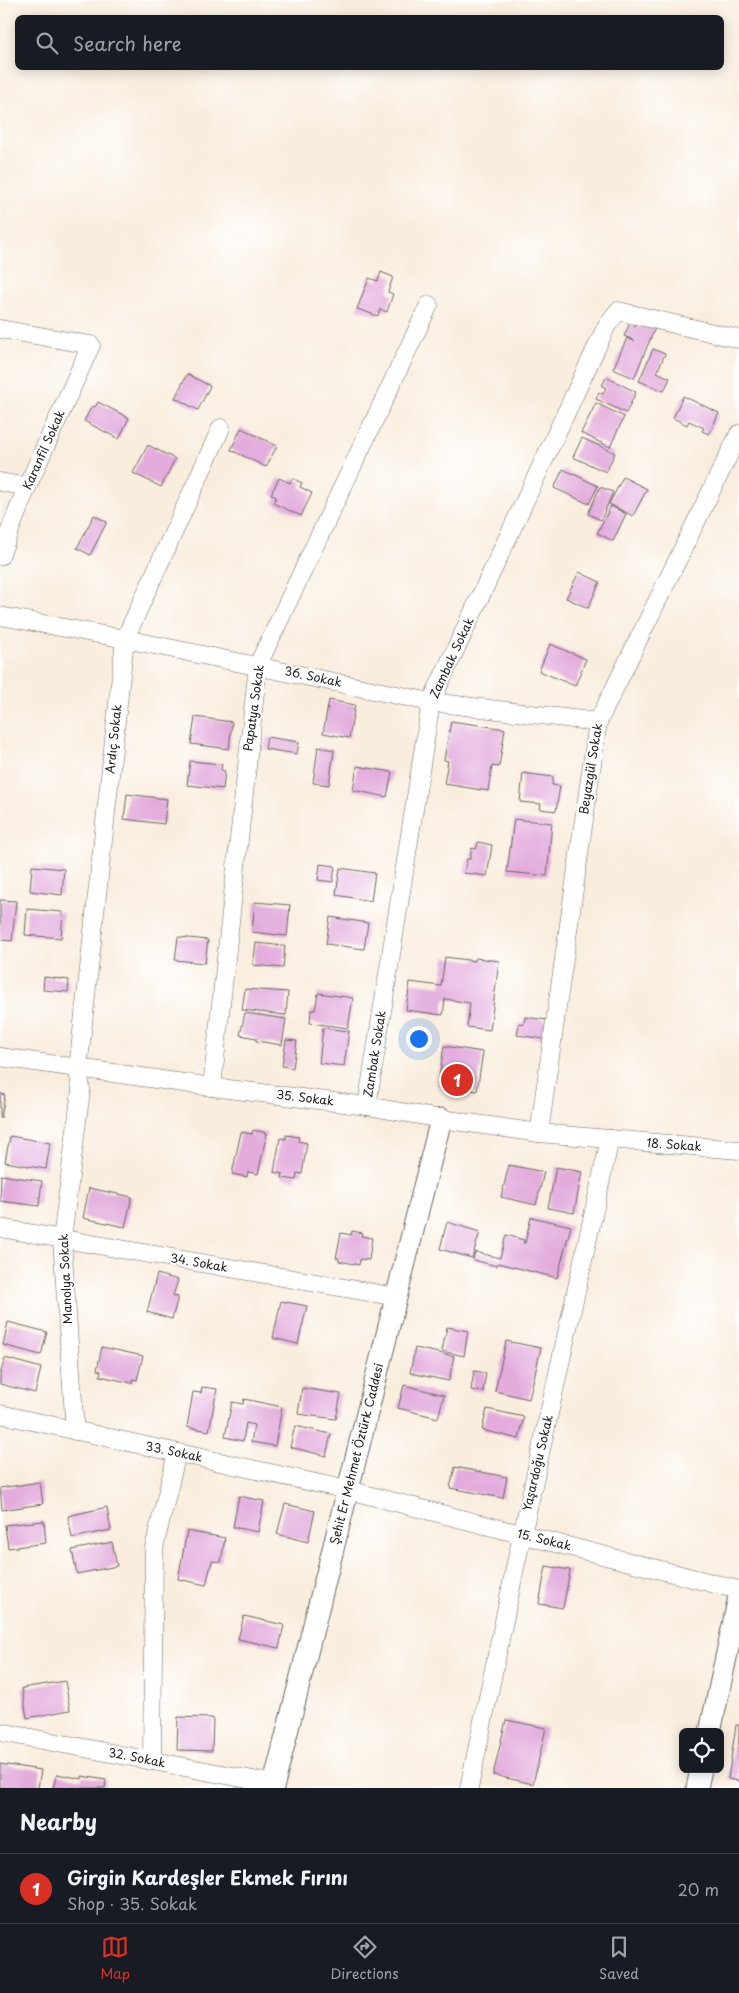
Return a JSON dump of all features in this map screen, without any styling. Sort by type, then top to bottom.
[{"type":"street","name":"Papatya Sokak","points":[[212,1087],[258,665],[429,304]]},
{"type":"street","name":"Zambak Sokak","points":[[367,1106],[431,702],[607,325],[618,311],[739,339]]},
{"type":"street","name":"Karanfil Sokak","points":[[0,329],[91,346],[27,487],[0,556]]},
{"type":"street","name":"Ardıç Sokak","points":[[78,1069],[125,639],[221,428]]},
{"type":"street","name":"Beyazgül Sokak","points":[[539,1133],[598,722],[739,434]]},
{"type":"street","points":[[0,482],[27,487]]},
{"type":"street","name":"36. Sokak","points":[[0,616],[258,665],[431,702],[598,722]]},
{"type":"street","name":"35. Sokak","points":[[0,1057],[212,1087],[367,1106],[539,1133],[610,1140]]},
{"type":"street","name":"Manolya Sokak","points":[[75,1431],[62,1239],[81,1090],[78,1069]]},
{"type":"street","name":"Şehit Er Mehmet Öztürk Caddesi","points":[[273,1786],[441,1119]]},
{"type":"street","name":"18. Sokak","points":[[610,1140],[739,1150]]},
{"type":"street","name":"Yaşardoğu Sokak","points":[[469,1788],[522,1535],[610,1140]]},
{"type":"street","name":"34. Sokak","points":[[0,1228],[397,1297]]},
{"type":"street","name":"33. Sokak","points":[[0,1414],[348,1490]]},
{"type":"street","points":[[152,1761],[154,1548],[177,1453]]},
{"type":"street","name":"15. Sokak","points":[[348,1490],[739,1590]]},
{"type":"street","points":[[711,1728],[739,1597]]},
{"type":"street","name":"32. Sokak","points":[[0,1732],[273,1786]]},
{"type":"street","points":[[697,1788],[701,1773]]},
{"type":"building","points":[[381,272],[393,277],[388,292],[393,294],[387,312],[380,309],[378,316],[357,309],[369,278],[378,281]]},
{"type":"building","points":[[637,320],[655,328],[634,378],[613,369],[627,338],[635,341],[624,336],[629,325],[634,327]]},
{"type":"building","points":[[653,349],[665,354],[657,372],[670,378],[664,391],[639,381]]},
{"type":"building","points":[[187,374],[210,386],[198,410],[175,398]]},
{"type":"building","points":[[606,377],[636,392],[626,413],[596,399],[599,392],[603,394],[606,388],[602,386]]},
{"type":"building","points":[[683,396],[719,413],[709,434],[702,431],[704,428],[689,421],[687,425],[673,418]]},
{"type":"building","points":[[98,402],[129,418],[119,439],[84,421],[92,406],[95,407]]},
{"type":"building","points":[[596,403],[624,417],[610,447],[581,433]]},
{"type":"building","points":[[241,428],[277,446],[266,467],[231,450]]},
{"type":"building","points":[[582,438],[615,453],[606,472],[573,457]]},
{"type":"building","points":[[148,445],[175,459],[161,487],[133,473]]},
{"type":"building","points":[[563,469],[598,486],[589,504],[554,488]]},
{"type":"building","points":[[623,477],[647,489],[633,516],[609,504]]},
{"type":"building","points":[[279,478],[290,483],[292,478],[302,483],[300,487],[312,493],[301,516],[273,503],[276,497],[271,494]]},
{"type":"building","points":[[600,487],[613,492],[601,520],[588,514]]},
{"type":"building","points":[[611,506],[626,514],[613,541],[597,533]]},
{"type":"building","points":[[94,515],[107,522],[90,555],[77,548]]},
{"type":"building","points":[[579,572],[600,582],[588,608],[566,598]]},
{"type":"building","points":[[550,644],[586,659],[575,686],[539,671]]},
{"type":"building","points":[[329,700],[355,705],[349,738],[323,733]]},
{"type":"building","points":[[195,717],[232,722],[229,749],[191,744]]},
{"type":"building","points":[[451,721],[505,729],[499,767],[492,766],[488,791],[444,784],[448,761],[444,760]]},
{"type":"building","points":[[267,737],[299,742],[297,754],[265,749]]},
{"type":"building","points":[[318,747],[334,750],[329,785],[313,783]]},
{"type":"building","points":[[190,761],[222,764],[221,770],[225,771],[223,789],[187,785]]},
{"type":"building","points":[[357,766],[392,772],[387,797],[353,790]]},
{"type":"building","points":[[523,773],[553,777],[552,785],[560,786],[556,811],[540,809],[541,804],[520,802]]},
{"type":"building","points":[[127,794],[167,799],[164,824],[124,819]]},
{"type":"building","points":[[514,819],[552,823],[547,876],[507,872]]},
{"type":"building","points":[[478,842],[492,845],[487,876],[464,873],[467,859],[470,859],[472,848],[476,849]]},
{"type":"building","points":[[320,864],[335,866],[333,882],[318,880]]},
{"type":"building","points":[[32,866],[64,869],[62,895],[30,891]]},
{"type":"building","points":[[340,868],[375,873],[371,901],[336,895]]},
{"type":"building","points":[[0,900],[16,901],[12,941],[0,940]]},
{"type":"building","points":[[255,902],[290,905],[287,936],[252,932]]},
{"type":"building","points":[[27,909],[63,912],[61,938],[25,935]]},
{"type":"building","points":[[330,917],[368,923],[364,949],[326,944]]},
{"type":"building","points":[[178,937],[208,940],[205,963],[175,960]]},
{"type":"building","points":[[256,943],[285,946],[283,968],[253,965]]},
{"type":"building","points":[[445,957],[475,961],[476,958],[499,961],[490,1030],[467,1027],[470,1003],[445,999],[443,1015],[406,1010],[410,982],[441,986]]},
{"type":"building","points":[[44,977],[69,980],[68,992],[43,990]]},
{"type":"building","points":[[245,989],[288,992],[286,1015],[242,1010]]},
{"type":"building","points":[[318,993],[353,998],[348,1028],[310,1023],[311,1010],[315,1010]]},
{"type":"building","points":[[245,1013],[286,1019],[282,1045],[256,1041],[256,1038],[240,1035]]},
{"type":"building","points":[[525,1017],[547,1020],[544,1039],[517,1035],[519,1023],[524,1024]]},
{"type":"building","points":[[323,1028],[349,1031],[344,1066],[319,1063]]},
{"type":"building","points":[[286,1040],[297,1041],[293,1068],[282,1066]]},
{"type":"building","points":[[444,1046],[483,1052],[477,1091],[438,1085]]},
{"type":"building","points":[[0,1094],[5,1095],[1,1118],[0,1118]]},
{"type":"building","points":[[253,1130],[267,1133],[258,1174],[248,1172],[247,1177],[232,1174],[241,1132],[252,1134]]},
{"type":"building","points":[[286,1135],[299,1137],[298,1141],[307,1143],[302,1174],[297,1173],[296,1180],[282,1178],[283,1174],[274,1172],[280,1138],[286,1139]]},
{"type":"building","points":[[10,1136],[50,1143],[46,1169],[5,1162]]},
{"type":"building","points":[[509,1165],[544,1172],[536,1205],[501,1197]]},
{"type":"building","points":[[556,1167],[582,1172],[574,1213],[548,1208]]},
{"type":"building","points":[[1,1175],[42,1181],[39,1206],[0,1201]]},
{"type":"building","points":[[89,1188],[132,1197],[125,1227],[83,1218]]},
{"type":"building","points":[[531,1217],[571,1226],[557,1278],[498,1263],[497,1266],[473,1260],[475,1252],[500,1258],[506,1235],[524,1240],[523,1243],[525,1243]]},
{"type":"building","points":[[447,1222],[480,1232],[472,1258],[440,1249]]},
{"type":"building","points":[[352,1231],[362,1233],[361,1236],[372,1238],[369,1260],[360,1259],[359,1265],[339,1261],[339,1258],[336,1258],[341,1233],[351,1235]]},
{"type":"building","points":[[157,1274],[178,1280],[173,1296],[178,1297],[172,1319],[147,1312]]},
{"type":"building","points":[[281,1301],[307,1306],[298,1344],[273,1338]]},
{"type":"building","points":[[8,1322],[47,1332],[41,1355],[3,1345]]},
{"type":"building","points":[[447,1327],[468,1331],[464,1356],[442,1351]]},
{"type":"building","points":[[506,1341],[541,1348],[529,1399],[495,1391]]},
{"type":"building","points":[[102,1347],[143,1356],[137,1380],[133,1379],[132,1383],[100,1376],[101,1371],[97,1370]]},
{"type":"building","points":[[415,1348],[454,1356],[449,1381],[410,1373]]},
{"type":"building","points":[[5,1358],[41,1368],[35,1393],[0,1384],[0,1375]]},
{"type":"building","points":[[474,1371],[486,1373],[483,1392],[471,1390]]},
{"type":"building","points":[[404,1385],[444,1395],[438,1418],[398,1408]]},
{"type":"building","points":[[202,1387],[217,1389],[209,1431],[187,1427],[193,1392],[201,1393]]},
{"type":"building","points":[[302,1388],[341,1394],[336,1419],[298,1414]]},
{"type":"building","points":[[244,1399],[282,1407],[275,1446],[251,1442],[254,1425],[246,1423],[243,1441],[225,1437],[232,1402],[243,1404]]},
{"type":"building","points":[[487,1409],[524,1417],[519,1439],[482,1430]]},
{"type":"building","points":[[295,1426],[331,1434],[326,1456],[290,1447]]},
{"type":"building","points":[[455,1467],[507,1477],[503,1498],[450,1488]]},
{"type":"building","points":[[40,1482],[43,1504],[2,1510],[0,1488]]},
{"type":"building","points":[[239,1496],[264,1501],[258,1532],[233,1527]]},
{"type":"building","points":[[285,1504],[315,1511],[308,1542],[277,1534]]},
{"type":"building","points":[[107,1507],[111,1530],[72,1538],[68,1516]]},
{"type":"building","points":[[44,1521],[46,1543],[8,1548],[5,1525]]},
{"type":"building","points":[[187,1531],[225,1538],[221,1562],[212,1561],[206,1585],[178,1579]]},
{"type":"building","points":[[112,1542],[117,1566],[77,1574],[72,1550]]},
{"type":"building","points":[[546,1566],[570,1570],[563,1608],[539,1604]]},
{"type":"building","points":[[244,1616],[284,1625],[279,1648],[238,1639]]},
{"type":"building","points":[[65,1681],[70,1710],[27,1718],[22,1688]]},
{"type":"building","points":[[178,1717],[213,1718],[212,1751],[177,1750]]},
{"type":"building","points":[[506,1720],[546,1728],[533,1784],[493,1775]]},
{"type":"building","points":[[736,1725],[739,1725],[739,1781],[728,1779]]},
{"type":"building","points":[[0,1764],[41,1770],[38,1788],[0,1788]]},
{"type":"building","points":[[57,1774],[82,1779],[82,1776],[106,1780],[105,1788],[53,1788]]},
{"type":"place","name":"Girgin Kardeşler Ekmek Fırını","points":[[457,1080]]}]
